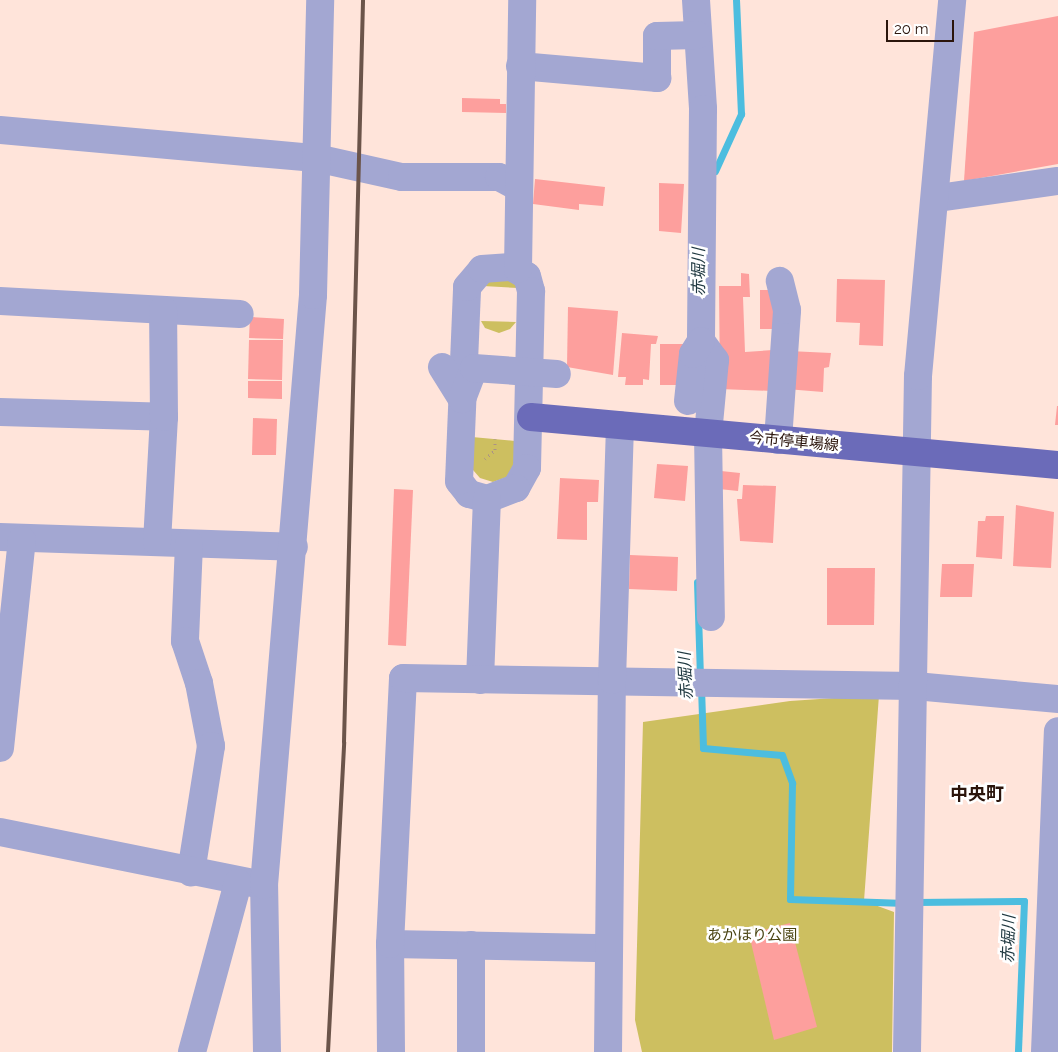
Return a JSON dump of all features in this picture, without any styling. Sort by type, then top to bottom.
[{"type":"main road","name":"今市停車場線","points":[[530,417],[915,454],[1058,465]]},
{"type":"street","points":[[192,1052],[251,884],[294,547],[313,295],[320,0]]},
{"type":"street","points":[[518,269],[522,0]]},
{"type":"street","points":[[696,0],[703,151],[706,348],[699,433],[711,617]]},
{"type":"street","points":[[907,1052],[915,686],[915,454],[918,376],[938,198],[952,0]]},
{"type":"street","points":[[520,66],[657,78],[657,36],[698,35]]},
{"type":"street","points":[[0,130],[316,158],[402,177],[499,177],[518,187]]},
{"type":"street","points":[[938,198],[1058,181]]},
{"type":"street","points":[[482,269],[518,269],[527,276],[531,291],[544,373],[530,417],[522,481],[502,497],[487,499],[469,494],[459,481],[467,287],[482,269]]},
{"type":"street","points":[[778,440],[787,310],[780,281]]},
{"type":"street","points":[[0,301],[240,314]]},
{"type":"street","points":[[157,542],[164,417],[163,310]]},
{"type":"street","points":[[688,401],[693,354],[706,348]]},
{"type":"street","points":[[442,367],[462,399]]},
{"type":"street","points":[[474,368],[544,373]]},
{"type":"street","points":[[462,399],[474,368]]},
{"type":"street","points":[[474,368],[483,446]]},
{"type":"street","points":[[0,412],[164,417]]},
{"type":"street","points":[[608,1052],[612,680],[620,425]]},
{"type":"street","points":[[480,680],[487,499]]},
{"type":"street","points":[[0,748],[11,539],[294,547]]},
{"type":"street","points":[[189,544],[185,640],[199,683],[211,746],[191,872]]},
{"type":"street","points":[[391,1052],[390,944],[403,678],[915,686],[1058,698]]},
{"type":"street","points":[[1045,1052],[1057,816],[1058,730]]},
{"type":"street","points":[[0,832],[251,884]]},
{"type":"street","points":[[251,884],[267,1052]]},
{"type":"street","points":[[390,944],[608,948]]},
{"type":"street","points":[[471,945],[471,1052]]},
{"type":"green space","points":[[509,276],[518,288],[483,286],[485,281]]},
{"type":"green space","points":[[481,321],[516,322],[510,329],[499,333],[485,328]]},
{"type":"green space","points":[[472,437],[515,441],[516,463],[510,476],[493,482],[480,478],[473,470]]},
{"type":"green space","name":"あかほり公園","points":[[879,695],[864,901],[894,912],[892,1052],[642,1052],[635,1020],[643,722],[790,701]]},
{"type":"building","points":[[1058,16],[1058,164],[964,181],[974,32]]},
{"type":"building","points":[[462,98],[500,99],[500,104],[506,104],[506,113],[462,112]]},
{"type":"building","points":[[535,179],[605,187],[603,206],[579,204],[579,210],[533,204]]},
{"type":"building","points":[[659,183],[684,184],[681,233],[659,231]]},
{"type":"building","points":[[741,273],[749,274],[750,297],[743,297],[745,352],[773,350],[772,391],[720,389],[719,286],[741,286]]},
{"type":"building","points":[[837,279],[885,280],[883,346],[859,345],[860,323],[836,322]]},
{"type":"building","points":[[760,290],[780,290],[780,329],[760,329]]},
{"type":"building","points":[[568,307],[618,311],[613,375],[567,367]]},
{"type":"building","points":[[250,317],[284,319],[283,339],[249,338]]},
{"type":"building","points":[[622,333],[658,336],[656,344],[651,344],[649,380],[643,379],[643,385],[625,385],[626,377],[618,377]]},
{"type":"building","points":[[249,340],[283,340],[282,380],[248,379]]},
{"type":"building","points":[[660,344],[685,344],[685,385],[660,385]]},
{"type":"building","points":[[789,351],[831,353],[829,367],[824,368],[823,392],[786,389]]},
{"type":"building","points":[[248,381],[282,381],[282,399],[248,398]]},
{"type":"building","points":[[1057,406],[1058,425],[1055,425]]},
{"type":"building","points":[[253,418],[277,419],[276,455],[252,455]]},
{"type":"building","points":[[657,464],[688,466],[685,501],[654,498]]},
{"type":"building","points":[[721,471],[740,473],[738,491],[719,489]]},
{"type":"building","points":[[560,478],[599,480],[598,502],[587,502],[587,540],[557,539]]},
{"type":"building","points":[[743,485],[776,486],[773,543],[740,541],[737,499],[742,499]]},
{"type":"building","points":[[394,489],[413,490],[406,646],[388,645]]},
{"type":"building","points":[[1016,505],[1054,512],[1051,568],[1013,566]]},
{"type":"building","points":[[986,516],[1004,516],[1002,559],[976,557],[978,521],[985,521]]},
{"type":"building","points":[[630,555],[678,557],[677,591],[629,589]]},
{"type":"building","points":[[942,564],[974,564],[972,597],[940,597]]},
{"type":"building","points":[[827,568],[875,568],[874,625],[827,625]]},
{"type":"building","points":[[790,923],[817,1027],[774,1040],[749,934]]},
{"type":"waterway","name":"赤堀川","points":[[715,171],[741,114],[736,0]]},
{"type":"waterway","name":"赤堀川","points":[[697,582],[700,677]]},
{"type":"waterway","name":"赤堀川","points":[[701,687],[703,748],[782,755],[792,783],[790,899],[905,903]]},
{"type":"waterway","name":"赤堀川","points":[[915,902],[1024,901],[1018,1052]]},
{"type":"railway","points":[[328,1052],[344,742],[363,0]]},
{"type":"district","name":"中央町","points":[[977,794]]}]
